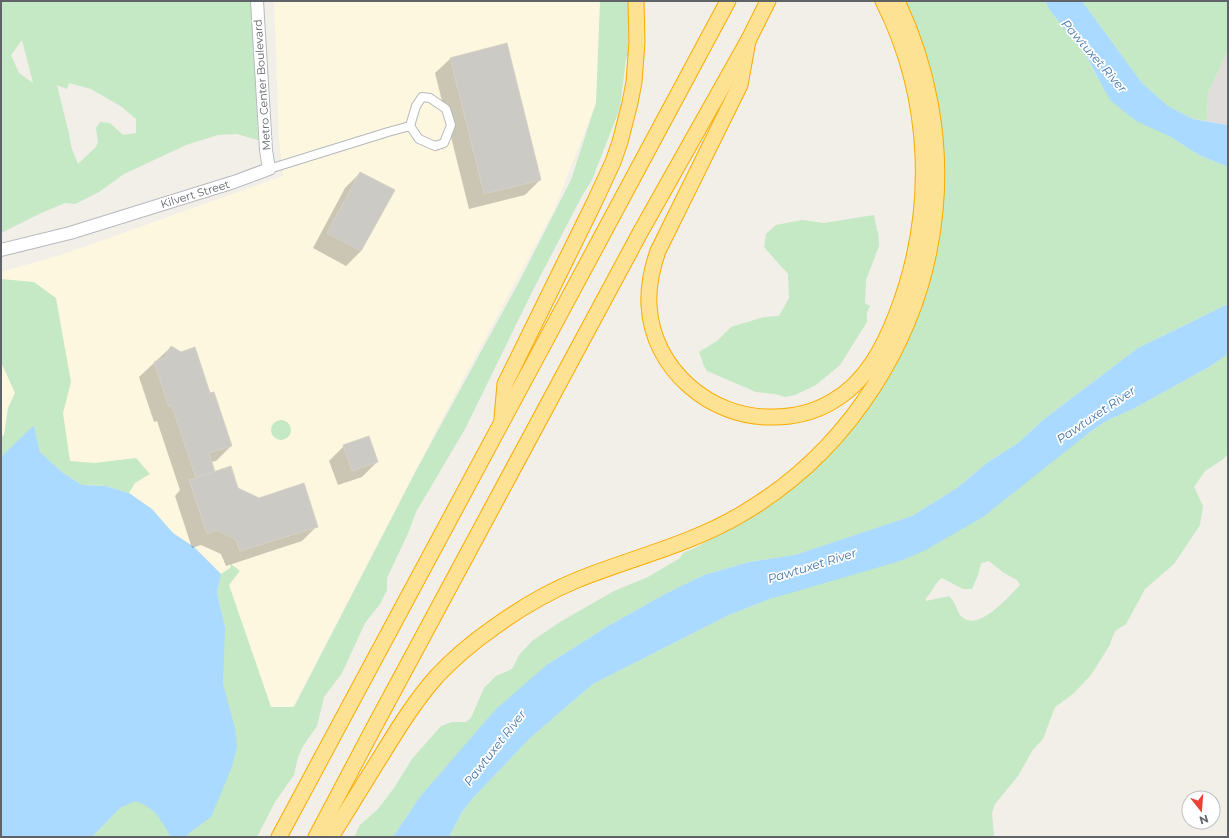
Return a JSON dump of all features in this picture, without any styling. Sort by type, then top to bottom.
[{"type":"highway","points":[[502,425],[506,384],[594,203],[613,162],[620,142],[634,82],[637,42],[636,1]]},
{"type":"highway","points":[[280,837],[728,1]]},
{"type":"highway","points":[[316,837],[641,231],[748,41],[768,1]]},
{"type":"highway","points":[[748,41],[740,85],[658,251],[651,273],[649,307],[653,328],[662,352],[676,373],[694,391],[716,405],[740,414],[753,417],[781,417],[808,412],[833,401],[856,384],[865,374],[881,348],[894,321],[915,254],[922,211],[923,151],[920,123],[915,91],[904,50],[890,14],[883,1]]},
{"type":"highway","points":[[331,837],[410,710],[437,676],[466,648],[514,613],[563,587],[594,574],[697,537],[720,527],[761,503],[782,488],[817,458],[847,425],[872,390],[896,346],[915,301],[928,257],[935,211],[937,169],[934,128],[928,89],[910,30],[897,1]]},
{"type":"street","name":"Metro Center Boulevard","points":[[257,1],[266,150],[269,169]]},
{"type":"street","points":[[422,97],[430,98],[446,109],[451,125],[444,143],[435,146],[419,139],[410,126],[416,106],[422,97]]},
{"type":"street","name":"Kilvert Street","points":[[1,250],[70,233],[234,182],[269,169],[410,126]]},
{"type":"shaded area","points":[[274,1],[604,1],[601,90],[554,210],[453,398],[293,707],[271,707],[229,585],[221,574],[194,547],[173,533],[152,509],[82,485],[34,427],[1,457],[1,272],[64,254],[283,176],[279,139]]},
{"type":"shaded area","points":[[1228,50],[1228,125],[1207,121],[1208,93]]},
{"type":"green space","points":[[1,1],[252,1],[258,140],[237,134],[218,135],[186,145],[124,174],[99,192],[75,204],[65,203],[1,233]],"holes":[[[22,40],[33,83],[19,73],[11,55]],[[69,83],[91,89],[122,107],[136,119],[136,133],[123,135],[110,123],[100,122],[96,128],[98,142],[96,147],[78,164],[72,149],[57,85],[67,89]]]},
{"type":"green space","points":[[600,1],[629,1],[632,46],[626,59],[620,108],[592,180],[582,196],[532,292],[465,429],[416,512],[409,531],[387,578],[387,590],[380,604],[365,623],[342,673],[324,697],[317,726],[303,746],[298,757],[294,775],[275,802],[257,837],[92,837],[120,808],[225,627],[217,593],[221,574],[230,568],[231,564],[240,571],[229,585],[271,707],[294,707],[417,469],[519,282],[571,180],[596,103]]},
{"type":"green space","points":[[902,1],[1045,1],[1051,12],[1084,52],[1099,78],[1169,136],[1199,155],[1228,167],[1228,304],[1138,348],[1044,419],[1018,443],[988,462],[957,488],[912,516],[795,555],[749,562],[704,575],[665,594],[608,626],[548,664],[419,798],[393,837],[354,837],[360,825],[378,809],[394,788],[412,759],[441,726],[452,722],[466,722],[471,718],[484,688],[496,676],[512,669],[519,655],[532,641],[560,622],[614,591],[648,577],[680,558],[683,553],[697,547],[765,507],[841,442],[878,394],[914,325],[940,227]]},
{"type":"green space","points":[[1082,1],[1228,1],[1228,50],[1208,93],[1207,121],[1193,119],[1168,106],[1142,83]]},
{"type":"green space","points":[[874,215],[878,231],[879,246],[866,280],[865,303],[870,306],[867,312],[867,322],[840,365],[816,385],[795,395],[785,397],[775,394],[756,392],[707,371],[699,352],[717,341],[731,327],[764,317],[779,316],[789,298],[788,274],[764,247],[766,234],[776,225],[802,220],[824,223]]},
{"type":"green space","points":[[1,279],[34,282],[56,298],[71,382],[63,413],[70,461],[94,463],[136,458],[150,474],[135,483],[129,493],[106,486],[82,485],[63,473],[40,452],[34,427],[1,457],[1,436],[4,435],[8,408],[15,393],[1,362]]},
{"type":"green space","points":[[1228,354],[1228,454],[1222,460],[1205,471],[1194,487],[1203,506],[1200,525],[1174,564],[1145,589],[1126,624],[1115,631],[1111,643],[1091,675],[1073,694],[1055,707],[1043,739],[1032,751],[1018,776],[995,804],[992,813],[994,837],[449,837],[462,812],[474,797],[530,738],[593,684],[729,615],[770,599],[1090,432],[1108,420],[1133,409],[1209,367]],"holes":[[[989,561],[1004,573],[1017,580],[1020,585],[993,611],[985,617],[977,620],[969,620],[962,617],[949,596],[926,601],[926,598],[937,582],[942,578],[963,589],[972,589],[981,563]]]},
{"type":"green space","points":[[281,420],[288,423],[291,430],[288,437],[281,440],[274,437],[271,430],[274,423]]},
{"type":"water","name":"Pawtuxet River","points":[[1045,1],[1082,1],[1142,83],[1168,106],[1193,119],[1228,125],[1228,167],[1199,155],[1169,136],[1136,121],[1110,100],[1084,52],[1051,12]]},
{"type":"water","name":"Pawtuxet River","points":[[1228,304],[1228,354],[1209,367],[1133,409],[1108,420],[1090,432],[983,517],[924,551],[900,561],[770,599],[729,615],[593,684],[530,738],[474,797],[462,812],[449,837],[393,837],[419,798],[496,709],[548,664],[608,626],[665,594],[704,575],[749,562],[795,555],[912,516],[957,488],[988,462],[1018,443],[1044,419],[1138,348]]},
{"type":"water","points":[[34,426],[40,452],[63,473],[82,485],[106,486],[129,493],[152,509],[173,533],[194,547],[221,574],[217,593],[225,627],[223,684],[235,728],[237,747],[232,767],[211,817],[188,834],[187,837],[171,837],[160,819],[152,810],[135,801],[120,808],[92,837],[1,837],[1,457]]},
{"type":"building","points":[[507,43],[541,180],[484,194],[450,58]]},
{"type":"building","points":[[360,172],[395,190],[361,251],[327,233]]},
{"type":"building","points":[[171,346],[181,352],[195,347],[210,393],[214,392],[232,446],[209,453],[215,472],[196,478],[172,406],[169,407],[154,362],[167,357],[166,354]]},
{"type":"building","points":[[369,436],[378,462],[352,471],[343,445]]},
{"type":"building","points":[[231,466],[238,488],[259,498],[304,483],[318,527],[240,551],[236,540],[217,530],[207,534],[189,480]]}]
